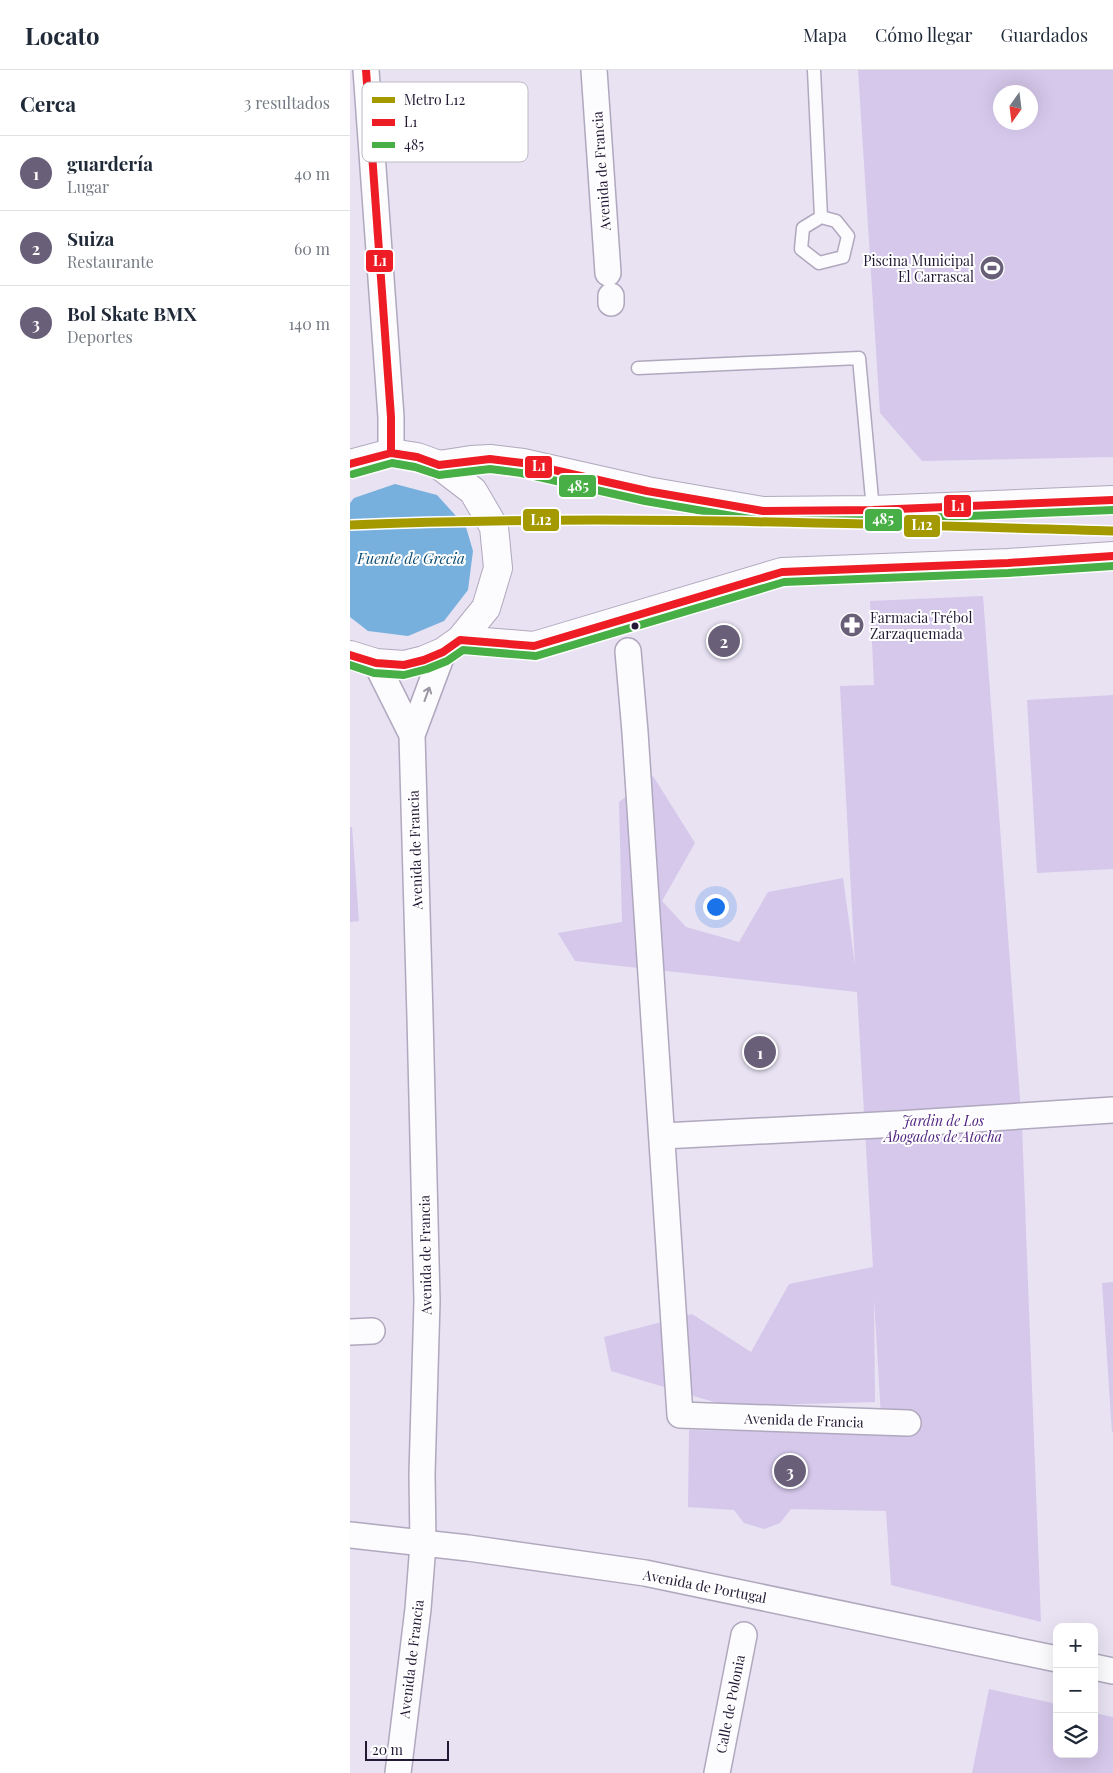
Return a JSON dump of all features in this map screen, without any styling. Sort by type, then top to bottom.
[{"type":"main road","points":[[350,464],[391,453],[417,457],[439,465],[473,490],[494,527],[498,568],[486,608],[451,646]]},
{"type":"main road","points":[[439,465],[490,459],[523,463],[647,491],[764,511],[873,510],[1113,500]]},
{"type":"main road","points":[[350,655],[376,663],[404,665],[451,646],[534,646],[782,572],[1008,563],[1113,556]]},
{"type":"street","name":"Avenida de Francia","points":[[594,70],[610,290]]},
{"type":"street","points":[[373,162],[390,400],[391,453]]},
{"type":"street","name":"Avenida de Francia","points":[[412,735],[451,646]]},
{"type":"street","name":"Avenida de Francia","points":[[628,651],[680,1415],[908,1423]]},
{"type":"street","name":"Avenida de Francia","points":[[376,663],[412,735],[427,1292],[422,1474],[423,1544],[418,1609],[398,1773]]},
{"type":"street","points":[[662,1136],[898,1124],[1113,1110]]},
{"type":"street","name":"Avenida de Portugal","points":[[350,1535],[468,1548],[645,1573],[1053,1658]]},
{"type":"street","name":"Calle de Polonia","points":[[717,1773],[744,1635]]},
{"type":"street","points":[[1098,1668],[1113,1671]]},
{"type":"lane","points":[[814,70],[821,217]]},
{"type":"lane","points":[[638,368],[859,358],[873,510]]},
{"type":"green space","name":"Piscina Municipal El Carrascal","points":[[858,70],[1113,70],[1113,457],[922,461],[880,413]]},
{"type":"green space","name":"Jardin de Los Abogados de Atocha","points":[[983,596],[1022,1126],[1041,1622],[891,1585],[886,1511],[791,1509],[780,1523],[764,1529],[744,1523],[734,1510],[688,1507],[689,1430],[882,1434],[874,1298],[875,1402],[727,1406],[611,1371],[604,1337],[692,1314],[751,1352],[789,1284],[873,1267],[857,992],[575,961],[558,933],[622,922],[619,802],[653,776],[695,843],[662,901],[686,927],[739,942],[768,892],[843,878],[855,965],[840,686],[874,685],[870,601]]},
{"type":"green space","points":[[1113,695],[1113,869],[1037,873],[1027,700]]},
{"type":"green space","points":[[350,827],[352,827],[359,921],[350,922]]},
{"type":"green space","points":[[1113,1282],[1113,1432],[1112,1432],[1102,1283]]},
{"type":"green space","points":[[989,1689],[1053,1703],[1053,1758],[1098,1758],[1098,1714],[1113,1717],[1113,1773],[972,1773]]},
{"type":"water","name":"Fuente de Grecia","points":[[395,484],[437,495],[466,527],[473,551],[468,590],[444,621],[408,636],[368,631],[350,617],[350,503],[354,498]]},
{"type":"metro line","name":"L12","points":[[350,525],[541,520],[636,520],[1113,531]]},
{"type":"transit line","name":"L1","points":[[366,70],[367,82]]},
{"type":"transit line","name":"L1","points":[[373,162],[391,417],[391,453]]},
{"type":"transit line","name":"L1","points":[[350,464],[391,453],[417,457],[439,465],[490,459],[523,463],[647,491],[763,511],[873,510],[1113,500]]},
{"type":"transit line","name":"485","points":[[353,474],[392,463],[415,467],[439,475],[490,469],[521,473],[645,501],[762,521],[873,520],[1113,510]]},
{"type":"transit line","name":"L1","points":[[350,655],[376,663],[404,665],[424,660],[443,652],[460,640],[534,646],[782,572],[1008,563],[1113,556]]},
{"type":"transit line","name":"485","points":[[350,665],[374,673],[404,675],[447,661],[463,650],[536,656],[784,582],[1008,573],[1113,566]]},
{"type":"place","name":"Piscina Municipal El Carrascal","points":[[992,268]]},
{"type":"place","name":"Farmacia Trébol Zarzaquemada","points":[[852,625]]},
{"type":"place","name":"Suiza","points":[[724,641]]},
{"type":"place","name":"guardería","points":[[760,1052]]},
{"type":"place","name":"Bol Skate BMX","points":[[790,1471]]}]
